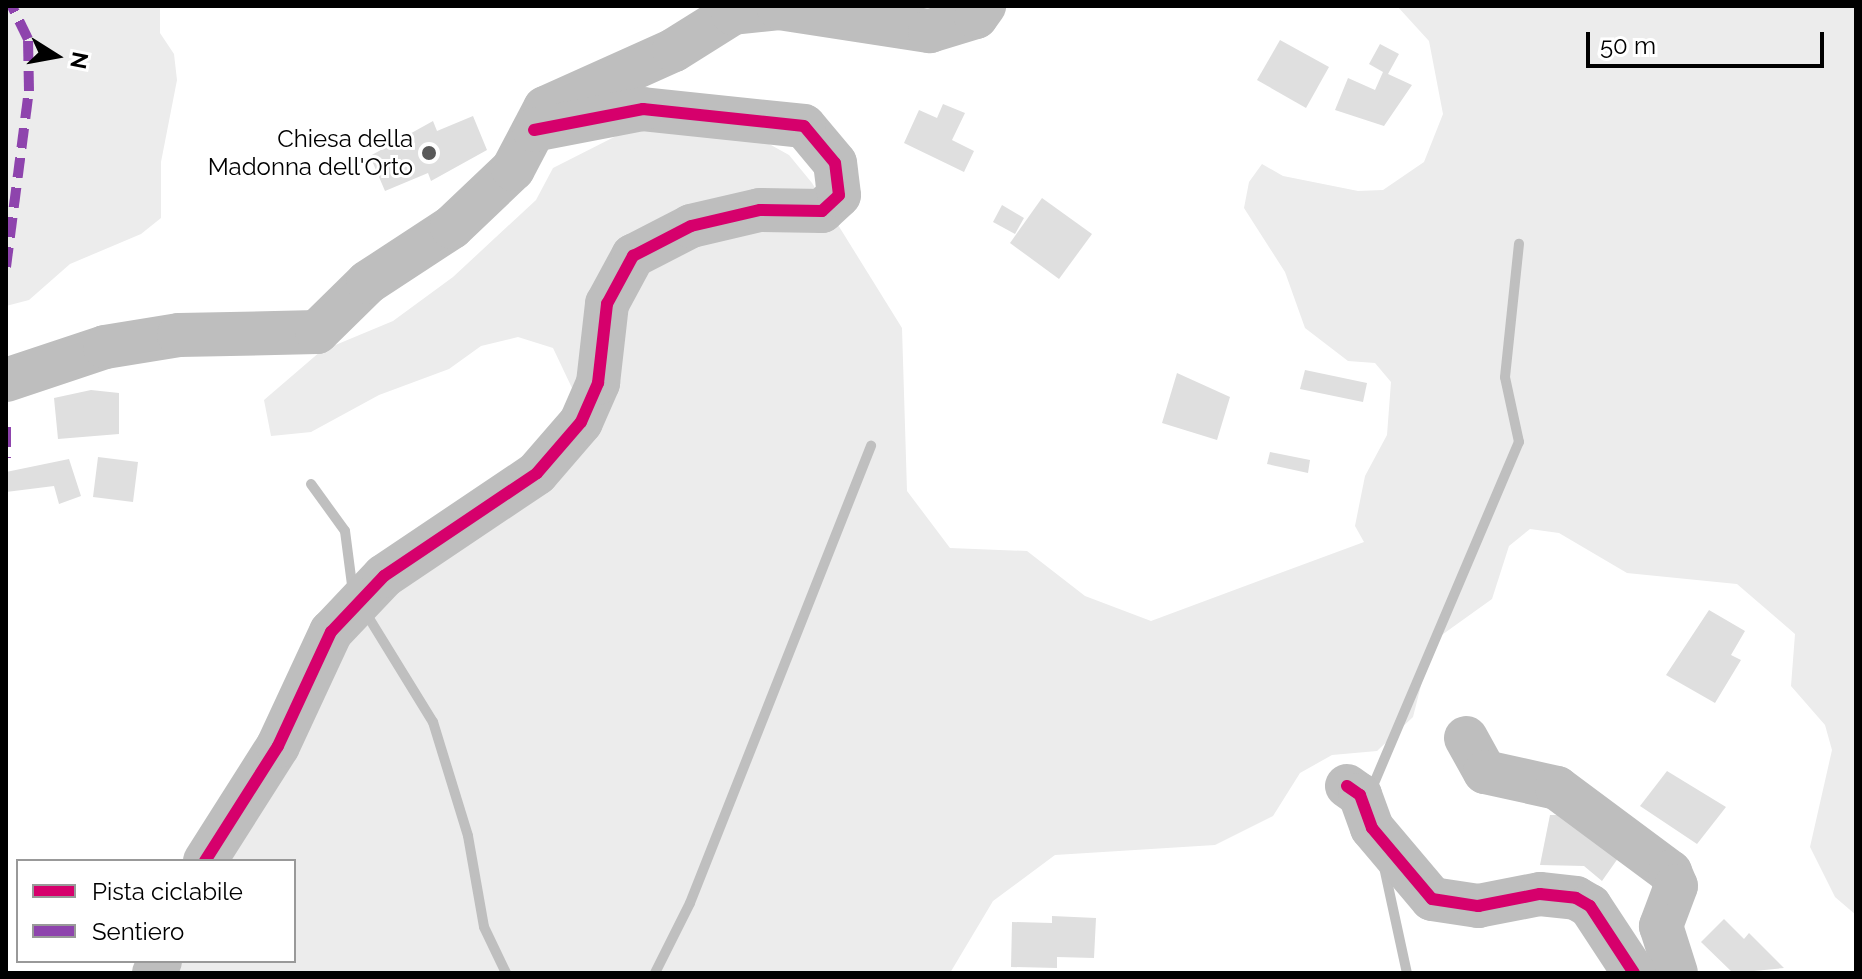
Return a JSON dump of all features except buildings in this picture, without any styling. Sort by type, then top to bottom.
[{"type":"street","points":[[6,380],[105,347],[179,335],[317,332],[368,282],[452,227],[513,169],[545,108],[674,50],[733,13],[779,8],[930,31],[976,17],[984,6]]},
{"type":"street","points":[[206,859],[278,746],[331,632],[384,576],[537,473],[581,422],[598,383],[607,304],[633,256],[691,226],[760,210],[822,211],[839,195],[835,163],[804,126],[643,109],[534,130]]},
{"type":"street","points":[[1466,738],[1485,772],[1557,788],[1670,872],[1676,886],[1661,926],[1676,973]]},
{"type":"street","points":[[1347,786],[1360,795],[1372,828],[1432,899],[1478,906],[1540,894],[1576,898],[1590,906],[1634,973]]},
{"type":"shaded area","points":[[6,6],[160,6],[160,33],[174,54],[177,80],[161,162],[161,218],[141,234],[70,264],[29,300],[6,306]]},
{"type":"shaded area","points":[[1397,6],[1856,6],[1856,915],[1835,897],[1810,847],[1832,750],[1825,725],[1791,686],[1795,634],[1737,584],[1627,573],[1559,533],[1530,529],[1509,546],[1492,599],[1432,642],[1413,717],[1377,751],[1332,755],[1300,773],[1273,816],[1215,845],[1055,855],[993,901],[950,973],[169,973],[173,963],[296,963],[296,859],[222,859],[355,629],[591,428],[553,348],[518,337],[481,346],[449,369],[379,395],[311,432],[271,436],[264,400],[321,351],[393,321],[453,277],[536,200],[553,168],[628,130],[755,136],[789,155],[812,183],[902,328],[907,491],[950,548],[1027,551],[1085,596],[1151,621],[1364,542],[1355,526],[1365,476],[1387,435],[1391,382],[1375,363],[1348,361],[1305,328],[1285,272],[1244,208],[1249,182],[1262,164],[1283,176],[1358,191],[1383,190],[1424,162],[1443,114],[1429,41]]},
{"type":"waterway","points":[[1372,788],[1519,442],[1505,377],[1519,244]]},
{"type":"waterway","points":[[655,973],[690,903],[871,445]]},
{"type":"waterway","points":[[311,484],[345,531],[353,593]]},
{"type":"waterway","points":[[364,610],[433,722],[468,836],[484,927],[506,973]]},
{"type":"waterway","points":[[1384,867],[1407,973]]},
{"type":"marked path","points":[[6,267],[29,91],[28,39],[12,6]]},
{"type":"marked path","points":[[6,427],[6,458]]},
{"type":"cycle path","points":[[206,859],[278,746],[331,632],[384,576],[537,473],[581,422],[598,383],[607,304],[633,256],[691,226],[760,210],[822,211],[839,195],[835,163],[804,126],[643,109],[534,130]]},
{"type":"cycle path","points":[[1347,786],[1360,795],[1372,828],[1432,899],[1478,906],[1540,894],[1576,898],[1590,906],[1634,973]]},
{"type":"place","name":"Chiesa della Madonna dell'Orto","points":[[429,153]]}]
